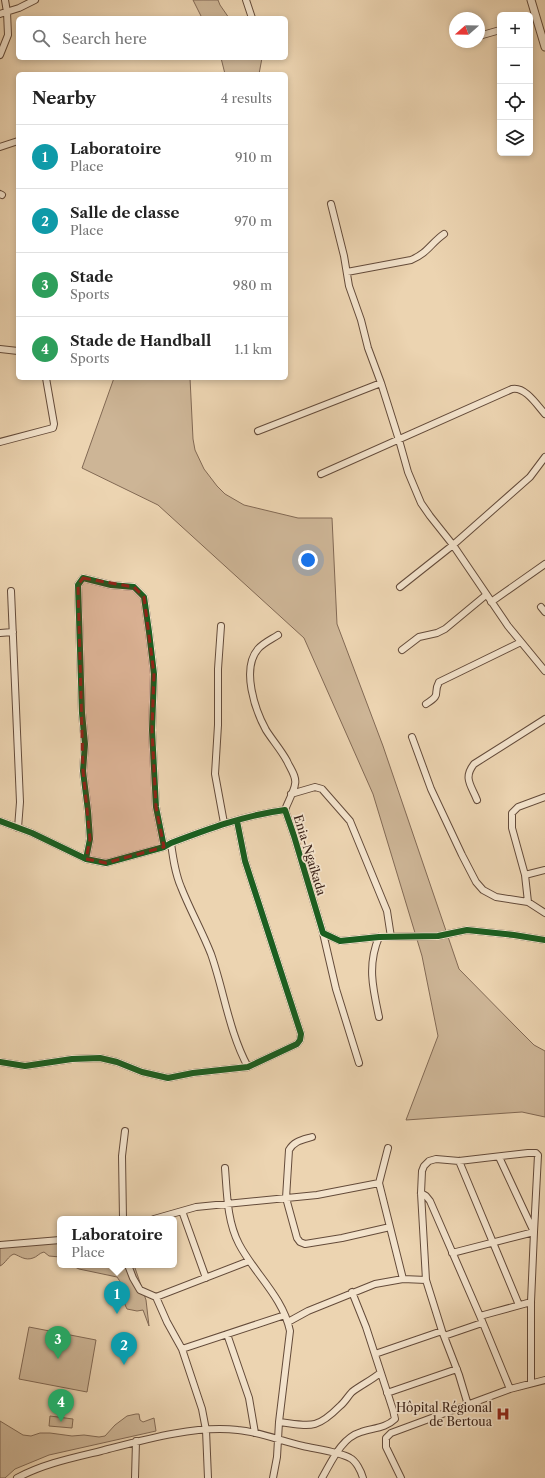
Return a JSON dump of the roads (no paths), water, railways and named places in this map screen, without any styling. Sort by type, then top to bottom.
[{"type":"street","points":[[0,55],[8,35],[8,12],[5,0]]},
{"type":"street","points":[[0,14],[36,0]]},
{"type":"street","points":[[246,0],[251,16]]},
{"type":"street","points":[[532,0],[534,20],[545,47]]},
{"type":"street","points":[[485,34],[497,31]]},
{"type":"street","points":[[0,147],[16,142]]},
{"type":"street","points":[[331,204],[349,286],[408,472],[421,503],[453,545],[486,595],[520,642],[545,672]]},
{"type":"street","points":[[347,272],[411,260],[430,249],[438,238],[444,234]]},
{"type":"street","points":[[0,349],[16,351]]},
{"type":"street","points":[[0,442],[53,428],[54,424],[46,380]]},
{"type":"street","points":[[258,431],[381,383]]},
{"type":"street","points":[[320,474],[399,440],[501,393],[517,388],[523,391],[545,414]]},
{"type":"street","points":[[400,587],[453,545],[530,477],[545,457]]},
{"type":"street","points":[[491,602],[545,564]]},
{"type":"street","points":[[86,859],[90,839],[83,771],[85,744],[82,713],[78,585],[83,578],[111,585],[134,587],[144,597],[154,674],[152,730],[156,807],[164,847]]},
{"type":"street","points":[[10,591],[20,802],[18,828]]},
{"type":"street","points":[[402,650],[419,637],[437,633],[445,629],[486,595]]},
{"type":"street","points":[[221,626],[218,669],[218,725],[215,774],[224,823]]},
{"type":"street","points":[[0,633],[13,632]]},
{"type":"street","points":[[278,634],[258,648],[252,659],[250,674],[251,689],[259,713],[267,731],[282,751],[294,774],[296,784],[285,810]]},
{"type":"street","points":[[426,704],[435,698],[437,694],[437,684],[439,682],[520,642]]},
{"type":"street","points":[[477,800],[467,778],[468,771],[474,764],[545,719]]},
{"type":"street","points":[[412,737],[431,789],[476,882],[483,890],[496,897],[528,902],[545,913]]},
{"type":"street","points":[[291,794],[315,786],[322,789],[350,821],[387,911],[391,937]]},
{"type":"street","points":[[528,902],[525,874],[512,828],[512,812],[545,797]]},
{"type":"street","name":"Enia-Ngaîkada","points":[[0,821],[32,833],[86,859],[106,863],[164,847],[224,823],[237,821],[264,812],[285,810],[323,933],[336,989],[359,1063]]},
{"type":"street","points":[[0,1062],[25,1066],[72,1059],[100,1058],[117,1062],[142,1072],[168,1078],[193,1073],[248,1067],[297,1044],[300,1040],[301,1034],[245,861],[237,821]]},
{"type":"street","points":[[171,843],[173,862],[181,887],[210,954],[237,1045],[248,1067]]},
{"type":"street","points":[[525,874],[545,870]]},
{"type":"street","points":[[323,933],[340,941],[379,937],[438,936],[467,930],[545,940]]},
{"type":"street","points":[[379,937],[373,950],[372,969],[373,987],[379,1017]]},
{"type":"street","points":[[123,1216],[122,1156],[125,1131]]},
{"type":"street","points":[[312,1137],[298,1141],[292,1145],[289,1150],[286,1198],[297,1238],[300,1242],[305,1244],[342,1238],[390,1227]]},
{"type":"street","points":[[388,1148],[379,1183],[403,1280]]},
{"type":"street","points":[[468,1405],[426,1280],[420,1193],[422,1171],[424,1166],[429,1161],[436,1159],[459,1162],[528,1153],[536,1153],[538,1155],[545,1154]]},
{"type":"street","points":[[531,1383],[531,1302],[538,1155]]},
{"type":"street","points":[[500,1157],[534,1232]]},
{"type":"street","points":[[459,1162],[519,1305]]},
{"type":"street","points":[[225,1168],[228,1204],[238,1242],[248,1261],[271,1290],[285,1315],[290,1331],[279,1422],[277,1457],[273,1478]]},
{"type":"street","points":[[164,1216],[196,1207],[317,1195],[379,1183]]},
{"type":"street","points":[[420,1193],[426,1196],[430,1201],[480,1316],[510,1390]]},
{"type":"street","points":[[182,1211],[206,1278]]},
{"type":"street","points":[[452,1253],[534,1232]]},
{"type":"street","points":[[0,1245],[57,1240]]},
{"type":"street","points":[[129,1268],[140,1290],[156,1296],[248,1261]]},
{"type":"street","points":[[288,1322],[308,1311],[352,1292],[376,1284],[403,1280],[426,1280]]},
{"type":"street","points":[[322,1478],[342,1444],[359,1432],[390,1424],[395,1419],[375,1354],[352,1292]]},
{"type":"street","points":[[156,1296],[164,1316],[182,1349],[202,1409],[206,1430],[208,1478]]},
{"type":"street","points":[[480,1316],[531,1302]]},
{"type":"street","points":[[182,1349],[285,1315]]},
{"type":"street","points":[[375,1354],[482,1323]]},
{"type":"street","points":[[227,1334],[249,1398],[255,1433]]},
{"type":"street","points":[[387,1393],[457,1369]]},
{"type":"street","points":[[279,1422],[305,1425],[318,1424],[341,1406],[352,1392],[380,1373]]},
{"type":"street","points":[[401,1478],[386,1447],[386,1438],[391,1433],[510,1390],[545,1380]]},
{"type":"street","points":[[17,1478],[30,1471],[48,1465],[150,1438],[206,1430],[237,1430],[255,1433],[351,1458],[357,1465],[363,1478]]},
{"type":"street","points":[[134,1478],[136,1442]]},
{"type":"place","name":"Laboratoire","points":[[117,1314]]},
{"type":"place","name":"Stade","points":[[58,1359]]},
{"type":"place","name":"Salle de classe","points":[[124,1365]]},
{"type":"place","name":"Hôpital Régional de Bertoua","points":[[503,1414]]},
{"type":"place","name":"Stade de Handball","points":[[61,1422]]}]
